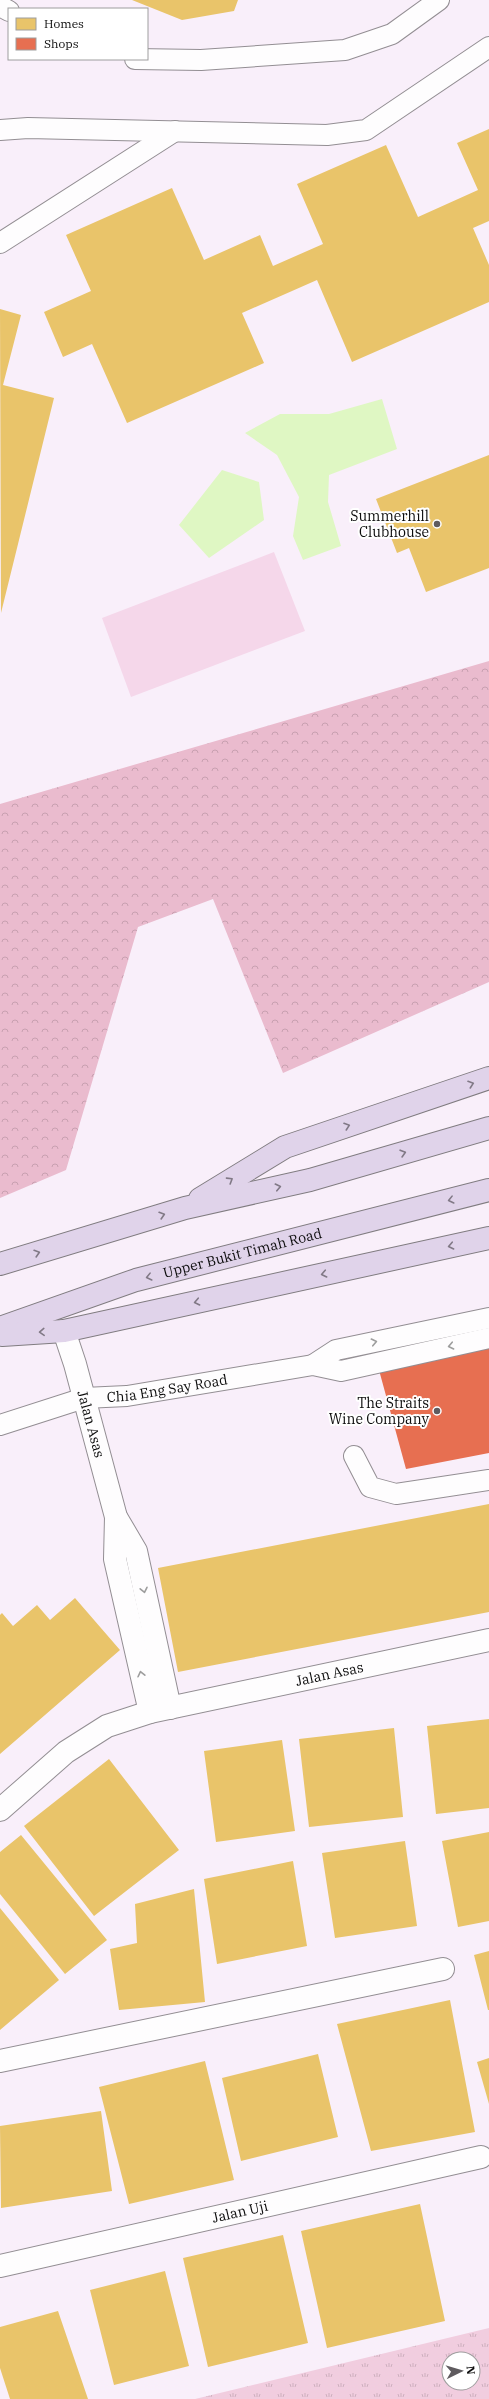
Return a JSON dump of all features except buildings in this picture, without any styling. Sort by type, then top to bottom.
[{"type":"highway","points":[[185,1208],[284,1147],[489,1078]]},
{"type":"highway","points":[[0,1264],[185,1208],[310,1180],[489,1128]]},
{"type":"highway","name":"Upper Bukit Timah Road","points":[[0,1328],[136,1280],[489,1190]]},
{"type":"highway","points":[[0,1335],[64,1331],[489,1238]]},
{"type":"street","name":"Jalan Asas","points":[[64,1331],[84,1398],[116,1517],[136,1552],[160,1710]]},
{"type":"street","name":"Jalan Asas","points":[[0,1810],[66,1752],[107,1726],[160,1710],[489,1640]]},
{"type":"street","points":[[0,2061],[443,1969]]},
{"type":"street","name":"Jalan Uji","points":[[0,2266],[481,2157]]},
{"type":"lane","points":[[148,59],[201,60],[345,50],[392,34],[439,0]]},
{"type":"lane","points":[[0,130],[28,128],[327,135],[366,130],[489,48]]},
{"type":"lane","points":[[0,243],[175,131]]},
{"type":"lane","name":"Chia Eng Say Road","points":[[313,1365],[336,1350],[489,1318]]},
{"type":"lane","name":"Chia Eng Say Road","points":[[0,1425],[84,1398],[127,1396],[313,1365],[341,1371],[489,1338]]},
{"type":"lane","points":[[354,1456],[370,1487],[396,1494],[489,1480]]},
{"type":"green space","points":[[489,661],[489,982],[283,1073],[213,899],[138,927],[66,1170],[0,1198],[0,804]]},
{"type":"green space","points":[[489,2328],[489,2399],[195,2399]]},
{"type":"shaded area","points":[[382,399],[397,449],[329,475],[328,502],[341,546],[303,560],[293,536],[299,497],[277,455],[245,433],[280,414],[329,414]]},
{"type":"shaded area","points":[[222,470],[259,482],[264,520],[209,558],[179,525]]},
{"type":"shaded area","points":[[274,552],[305,631],[131,697],[102,618]]},
{"type":"place","name":"Summerhill Clubhouse","points":[[437,524]]},
{"type":"place","name":"The Straits Wine Company","points":[[437,1411]]}]
